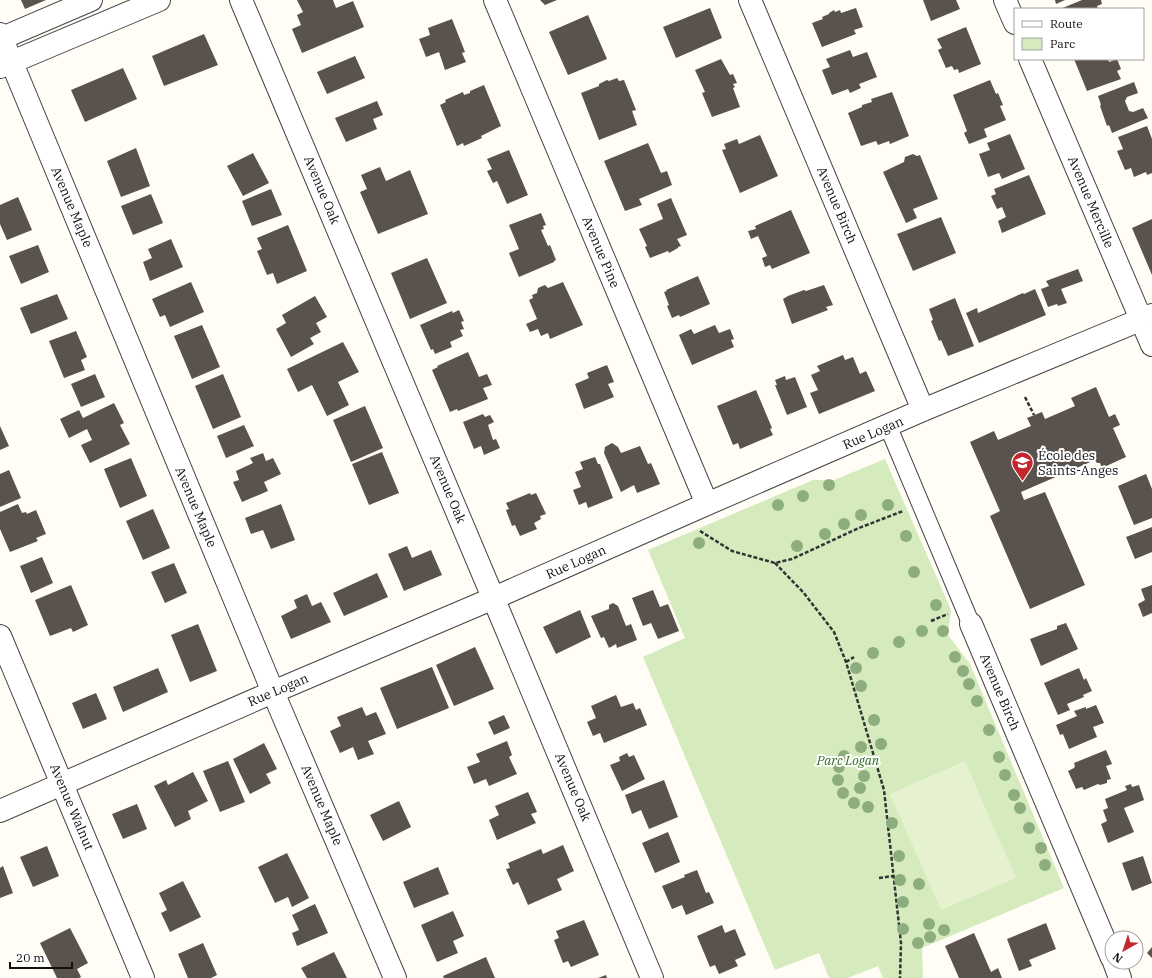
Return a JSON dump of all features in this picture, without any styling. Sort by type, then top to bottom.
[{"type":"street","points":[[1,37],[91,0]]},
{"type":"street","points":[[6,64],[159,0]]},
{"type":"street","name":"Avenue Oak","points":[[241,0],[494,598],[652,978]]},
{"type":"street","name":"Avenue Pine","points":[[495,0],[707,504]]},
{"type":"street","name":"Avenue Birch","points":[[750,0],[923,410]]},
{"type":"street","points":[[1005,0],[1014,21]]},
{"type":"street","name":"Avenue Maple","points":[[1,37],[6,64],[395,978]]},
{"type":"street","name":"Avenue Mercille","points":[[1030,60],[1147,317],[1152,345]]},
{"type":"street","name":"Rue Logan","points":[[0,811],[494,598],[923,410],[1147,317]]},
{"type":"street","name":"Avenue Birch","points":[[888,426],[1104,939]]},
{"type":"street","name":"Avenue Walnut","points":[[0,636],[143,978]]},
{"type":"path","points":[[1025,396],[1034,415]]},
{"type":"path","points":[[695,528],[732,551],[775,563],[792,559],[859,528],[920,504]]},
{"type":"path","points":[[775,563],[803,592],[834,632],[846,662],[884,790],[901,943],[900,978]]},
{"type":"path","points":[[932,621],[949,613]]},
{"type":"path","points":[[846,662],[854,657]]},
{"type":"path","points":[[879,878],[893,876]]},
{"type":"green space","name":"Parc Logan","points":[[885,459],[951,610],[948,635],[970,664],[1064,888],[922,948],[923,978],[883,978],[878,966],[848,978],[829,978],[819,953],[775,970],[643,657],[685,638],[648,550],[813,480],[834,480]]},
{"type":"green space","points":[[965,761],[1016,878],[941,910],[890,794]]},
{"type":"building","points":[[21,0],[46,0],[25,9]]},
{"type":"building","points":[[297,0],[333,0],[336,8],[353,1],[364,27],[302,53],[292,29],[301,25],[297,15],[303,12]]},
{"type":"building","points":[[540,0],[557,0],[545,5]]},
{"type":"building","points":[[923,0],[956,0],[960,9],[931,21]]},
{"type":"building","points":[[1055,0],[1065,0],[1056,4]]},
{"type":"building","points":[[1082,0],[1101,0],[1102,4],[1097,6],[1098,8],[1062,8]]},
{"type":"building","points":[[710,8],[722,38],[676,58],[663,27]]},
{"type":"building","points":[[856,8],[863,27],[854,30],[856,34],[822,47],[812,23],[823,19],[822,17],[834,10],[835,12],[840,10],[841,13]]},
{"type":"building","points":[[588,15],[607,59],[568,75],[549,32]]},
{"type":"building","points":[[452,19],[465,52],[462,53],[466,62],[445,70],[439,52],[426,57],[419,39],[430,35],[428,28]]},
{"type":"building","points":[[966,27],[981,64],[959,73],[958,69],[954,70],[952,66],[946,68],[938,50],[942,48],[937,39]]},
{"type":"building","points":[[204,34],[218,65],[164,86],[152,56]]},
{"type":"building","points":[[850,50],[853,57],[867,52],[877,77],[859,84],[861,88],[850,93],[848,89],[832,95],[822,70],[830,67],[826,59]]},
{"type":"building","points":[[355,56],[365,78],[327,94],[317,72]]},
{"type":"building","points":[[721,59],[730,75],[733,74],[737,83],[733,84],[735,87],[733,88],[740,107],[712,117],[702,93],[705,92],[695,70]]},
{"type":"building","points":[[1074,60],[1108,60],[1109,62],[1117,60],[1121,69],[1117,71],[1121,79],[1087,91]]},
{"type":"building","points":[[123,68],[137,99],[85,122],[71,90]]},
{"type":"building","points":[[617,78],[619,81],[624,80],[636,110],[632,111],[637,125],[599,140],[581,93],[599,86],[599,84],[607,80],[609,81]]},
{"type":"building","points":[[990,80],[1003,105],[1000,106],[1006,120],[984,129],[987,137],[969,144],[964,133],[967,131],[953,95]]},
{"type":"building","points":[[1134,82],[1138,93],[1127,97],[1125,101],[1129,111],[1133,112],[1143,108],[1148,118],[1112,133],[1109,125],[1107,126],[1098,96]]},
{"type":"building","points":[[484,85],[501,126],[481,136],[482,138],[464,146],[463,143],[457,146],[440,105],[446,102],[445,100],[463,92],[464,95],[470,93],[470,91]]},
{"type":"building","points":[[892,92],[909,136],[890,144],[889,141],[878,145],[876,141],[861,146],[848,113],[862,107],[862,105],[872,102],[871,99]]},
{"type":"building","points":[[377,101],[383,115],[373,119],[377,129],[346,142],[335,118]]},
{"type":"building","points":[[1147,126],[1152,139],[1152,173],[1147,175],[1146,172],[1134,177],[1131,168],[1125,170],[1117,151],[1123,149],[1118,137]]},
{"type":"building","points":[[1010,134],[1025,169],[1002,179],[999,173],[988,177],[979,154],[990,150],[987,143]]},
{"type":"building","points":[[760,135],[778,176],[740,193],[722,150],[726,149],[724,144],[737,139],[739,144]]},
{"type":"building","points":[[648,143],[661,173],[667,171],[672,185],[639,199],[642,205],[625,211],[604,161]]},
{"type":"building","points":[[136,148],[150,186],[121,197],[107,161]]},
{"type":"building","points":[[509,150],[528,195],[507,204],[497,181],[493,183],[487,171],[492,169],[487,159]]},
{"type":"building","points":[[253,153],[269,183],[243,196],[227,166]]},
{"type":"building","points":[[913,154],[917,156],[920,155],[938,199],[913,209],[917,218],[906,223],[883,172],[904,162],[905,157]]},
{"type":"building","points":[[380,167],[386,181],[410,170],[428,214],[378,234],[360,192],[367,189],[361,175]]},
{"type":"building","points":[[1029,175],[1046,214],[1002,233],[998,221],[1006,217],[1002,207],[997,209],[991,196],[996,194],[994,189]]},
{"type":"building","points":[[271,189],[282,215],[252,226],[242,201]]},
{"type":"building","points":[[151,194],[163,223],[133,235],[121,206]]},
{"type":"building","points":[[18,197],[32,230],[7,240],[0,224],[0,205]]},
{"type":"building","points":[[671,198],[687,235],[677,239],[681,246],[678,248],[669,253],[668,251],[650,258],[645,247],[647,246],[639,229],[663,219],[657,204]]},
{"type":"building","points":[[791,210],[810,253],[772,269],[770,265],[765,267],[762,258],[767,256],[758,236],[751,239],[748,231],[756,229],[755,226]]},
{"type":"building","points":[[541,213],[546,225],[543,226],[544,229],[541,230],[548,246],[550,245],[556,260],[519,277],[509,253],[519,249],[509,225]]},
{"type":"building","points":[[941,217],[956,253],[913,271],[897,234]]},
{"type":"building","points":[[1152,219],[1152,275],[1132,228]]},
{"type":"building","points":[[288,225],[307,271],[277,284],[273,273],[267,275],[257,251],[262,249],[257,238]]},
{"type":"building","points":[[171,239],[183,267],[150,281],[143,262],[152,258],[148,249]]},
{"type":"building","points":[[38,245],[49,272],[21,284],[9,256]]},
{"type":"building","points":[[427,258],[447,303],[410,319],[391,273]]},
{"type":"building","points":[[1078,269],[1083,281],[1061,289],[1067,303],[1048,307],[1041,289],[1049,286],[1046,281]]},
{"type":"building","points":[[698,276],[710,304],[680,317],[679,315],[672,318],[667,306],[669,305],[664,292]]},
{"type":"building","points":[[191,282],[204,312],[170,327],[165,315],[160,317],[152,299]]},
{"type":"building","points":[[563,282],[583,325],[550,339],[548,333],[541,336],[538,329],[530,332],[526,324],[537,319],[529,300],[533,298],[532,295],[537,293],[538,288],[545,285],[548,288]]},
{"type":"building","points":[[824,285],[833,305],[826,307],[828,310],[792,324],[783,299],[804,290],[806,291]]},
{"type":"building","points":[[1035,289],[1046,315],[979,343],[966,313],[977,308],[978,313]]},
{"type":"building","points":[[57,294],[68,319],[31,334],[20,308]]},
{"type":"building","points":[[315,296],[327,317],[316,323],[321,332],[310,338],[314,344],[291,357],[276,329],[286,323],[282,315]]},
{"type":"building","points":[[955,298],[974,346],[948,356],[941,340],[939,341],[931,321],[933,320],[929,309]]},
{"type":"building","points":[[459,310],[464,321],[461,322],[464,329],[460,330],[463,336],[450,342],[452,347],[435,354],[433,349],[431,350],[420,325],[452,311],[453,313]]},
{"type":"building","points":[[202,325],[220,367],[192,379],[174,336]]},
{"type":"building","points":[[715,325],[719,333],[730,329],[734,339],[731,340],[734,347],[692,365],[679,335],[691,329],[694,334]]},
{"type":"building","points":[[76,331],[87,357],[81,360],[85,370],[64,378],[49,341]]},
{"type":"building","points":[[343,342],[359,372],[338,382],[349,405],[327,416],[312,385],[298,392],[287,369]]},
{"type":"building","points":[[468,352],[479,377],[487,374],[492,385],[483,388],[488,399],[458,411],[457,409],[450,412],[432,370],[438,367],[437,366]]},
{"type":"building","points":[[843,355],[845,360],[853,357],[860,374],[866,371],[875,391],[819,414],[810,393],[818,390],[811,375],[820,371],[817,366]]},
{"type":"building","points":[[607,365],[614,382],[608,384],[614,397],[584,409],[575,384],[589,378],[587,373]]},
{"type":"building","points":[[95,374],[105,397],[81,407],[71,384]]},
{"type":"building","points":[[223,374],[241,417],[213,429],[195,386]]},
{"type":"building","points":[[785,376],[786,380],[795,377],[807,407],[787,415],[775,385],[777,385],[775,380]]},
{"type":"building","points":[[1096,387],[1109,417],[1115,414],[1120,425],[1113,428],[1126,457],[1102,468],[1100,463],[1097,463],[1095,460],[1021,492],[1024,500],[1045,492],[1085,585],[1030,609],[990,516],[1000,511],[970,442],[994,431],[998,440],[1031,426],[1027,418],[1042,412],[1045,419],[1075,406],[1071,398]]},
{"type":"building","points":[[756,390],[772,428],[770,429],[773,435],[740,449],[738,443],[733,445],[717,406]]},
{"type":"building","points":[[114,403],[124,423],[120,425],[130,444],[90,463],[81,445],[92,440],[87,429],[69,438],[60,419],[79,410],[83,418]]},
{"type":"building","points":[[365,406],[383,448],[351,462],[333,420]]},
{"type":"building","points":[[483,414],[485,417],[490,415],[494,422],[488,425],[493,440],[496,439],[500,448],[484,455],[481,446],[474,449],[463,422]]},
{"type":"building","points":[[244,425],[254,446],[226,458],[217,436]]},
{"type":"building","points":[[0,426],[9,446],[0,450]]},
{"type":"building","points":[[612,443],[618,447],[621,453],[640,446],[648,464],[651,463],[660,484],[637,493],[634,485],[621,492],[604,453],[605,447]]},
{"type":"building","points":[[382,452],[399,493],[369,505],[352,464]]},
{"type":"building","points":[[263,453],[266,461],[273,458],[281,474],[264,482],[268,491],[242,502],[233,482],[239,480],[236,471],[253,463],[250,458]]},
{"type":"building","points":[[595,457],[598,464],[600,464],[613,498],[588,508],[586,502],[579,505],[573,490],[581,487],[575,472],[583,469],[580,462]]},
{"type":"building","points":[[131,458],[147,496],[120,508],[104,469]]},
{"type":"building","points":[[9,470],[21,498],[0,507],[0,474]]},
{"type":"building","points":[[1146,474],[1152,489],[1152,518],[1134,525],[1118,486]]},
{"type":"building","points":[[530,493],[531,495],[536,493],[546,514],[540,516],[541,519],[534,523],[537,529],[520,536],[515,525],[512,526],[506,510],[509,509],[506,503]]},
{"type":"building","points":[[18,504],[22,513],[26,512],[27,514],[36,510],[46,534],[36,538],[38,541],[10,552],[0,529],[0,512]]},
{"type":"building","points":[[281,504],[295,540],[271,549],[263,530],[251,534],[245,518]]},
{"type":"building","points":[[153,509],[170,548],[143,560],[126,521]]},
{"type":"building","points":[[1152,527],[1152,552],[1135,559],[1126,537]]},
{"type":"building","points":[[407,546],[412,558],[431,550],[442,575],[404,591],[388,554]]},
{"type":"building","points":[[42,557],[53,583],[31,593],[20,566]]},
{"type":"building","points":[[174,563],[187,593],[165,603],[151,572]]},
{"type":"building","points":[[377,573],[388,597],[344,616],[333,593]]},
{"type":"building","points":[[71,585],[88,625],[73,632],[71,628],[50,636],[35,600]]},
{"type":"building","points":[[1152,585],[1152,613],[1143,617],[1138,604],[1145,600],[1141,589]]},
{"type":"building","points":[[653,590],[660,607],[668,604],[679,631],[658,639],[651,623],[643,626],[632,598]]},
{"type":"building","points":[[307,594],[312,606],[321,602],[331,622],[291,639],[281,616],[297,608],[294,600]]},
{"type":"building","points":[[613,603],[618,606],[626,626],[631,624],[637,640],[617,648],[616,644],[609,648],[604,637],[601,638],[591,616],[609,609],[609,605]]},
{"type":"building","points":[[580,610],[591,637],[556,654],[543,627]]},
{"type":"building","points":[[1066,623],[1078,649],[1041,666],[1030,639],[1057,629],[1057,626]]},
{"type":"building","points":[[198,624],[217,671],[190,682],[171,635]]},
{"type":"building","points":[[475,647],[494,689],[454,706],[436,665]]},
{"type":"building","points":[[432,667],[449,708],[397,729],[380,688]]},
{"type":"building","points":[[158,668],[168,692],[123,712],[113,687]]},
{"type":"building","points":[[1079,668],[1084,680],[1086,678],[1092,691],[1083,695],[1084,697],[1067,704],[1070,710],[1058,715],[1044,683]]},
{"type":"building","points":[[96,693],[107,719],[83,729],[72,703]]},
{"type":"building","points":[[616,695],[621,707],[633,703],[636,710],[640,708],[647,725],[604,743],[600,733],[593,736],[587,722],[596,718],[591,706]]},
{"type":"building","points":[[1096,705],[1104,723],[1093,727],[1097,737],[1069,749],[1063,734],[1060,735],[1056,725],[1077,716],[1074,711],[1086,707],[1086,709]]},
{"type":"building","points":[[362,707],[366,716],[376,712],[386,734],[368,741],[374,754],[358,760],[353,747],[340,753],[330,731],[341,726],[337,717]]},
{"type":"building","points":[[504,715],[510,728],[494,735],[488,722]]},
{"type":"building","points":[[507,741],[512,755],[509,757],[517,774],[489,786],[486,779],[474,784],[467,767],[480,762],[476,754]]},
{"type":"building","points":[[264,743],[277,769],[266,774],[271,783],[250,794],[233,759]]},
{"type":"building","points":[[1106,750],[1112,764],[1106,766],[1111,779],[1107,780],[1107,783],[1100,785],[1098,784],[1084,790],[1082,787],[1076,789],[1068,771],[1074,768],[1074,763]]},
{"type":"building","points":[[627,753],[629,757],[634,755],[645,779],[622,791],[610,765],[620,761],[619,757]]},
{"type":"building","points":[[228,761],[245,802],[220,812],[203,771]]},
{"type":"building","points":[[193,772],[208,801],[188,811],[191,819],[175,827],[154,786],[166,780],[168,785]]},
{"type":"building","points":[[664,780],[678,817],[649,829],[641,810],[632,814],[625,795]]},
{"type":"building","points":[[1131,784],[1132,787],[1139,785],[1144,800],[1124,808],[1134,832],[1108,843],[1101,824],[1107,821],[1103,810],[1108,808],[1105,799],[1127,790],[1125,786]]},
{"type":"building","points":[[528,792],[537,812],[531,814],[536,823],[497,840],[489,820],[499,815],[495,806]]},
{"type":"building","points":[[399,801],[411,827],[383,841],[370,815]]},
{"type":"building","points":[[137,804],[147,829],[123,839],[112,814]]},
{"type":"building","points":[[668,832],[680,862],[655,873],[642,843]]},
{"type":"building","points":[[563,845],[574,871],[557,879],[562,890],[528,905],[518,882],[513,885],[506,869],[510,868],[508,863],[541,849],[543,854]]},
{"type":"building","points":[[47,846],[59,876],[33,887],[20,857]]},
{"type":"building","points":[[287,853],[309,898],[292,907],[288,897],[275,903],[258,867]]},
{"type":"building","points":[[1143,856],[1152,883],[1132,891],[1122,863]]},
{"type":"building","points":[[3,866],[13,893],[0,898],[0,868]]},
{"type":"building","points":[[438,867],[449,894],[414,908],[403,882]]},
{"type":"building","points":[[697,870],[706,893],[709,892],[714,903],[686,915],[682,905],[672,909],[662,886],[685,877],[684,875]]},
{"type":"building","points":[[183,881],[201,917],[170,932],[161,913],[167,910],[159,893]]},
{"type":"building","points":[[315,904],[328,933],[297,946],[292,933],[299,930],[292,915]]},
{"type":"building","points":[[453,911],[464,936],[453,941],[458,953],[437,962],[421,925]]},
{"type":"building","points":[[584,920],[599,955],[571,967],[568,961],[563,963],[554,940],[559,938],[556,931]]},
{"type":"building","points":[[1046,923],[1056,949],[1029,960],[1032,966],[1019,971],[1007,939]]},
{"type":"building","points":[[722,925],[725,933],[735,929],[746,955],[735,960],[738,966],[719,974],[715,965],[710,967],[697,936]]},
{"type":"building","points":[[70,928],[88,963],[77,969],[81,977],[79,978],[57,978],[40,943]]},
{"type":"building","points":[[974,933],[991,972],[998,968],[1002,978],[959,978],[945,946]]},
{"type":"building","points":[[203,943],[217,975],[211,978],[188,978],[178,954]]},
{"type":"building","points":[[1152,947],[1152,958],[1147,953]]},
{"type":"building","points":[[334,952],[347,978],[307,978],[301,968]]},
{"type":"building","points":[[486,957],[495,978],[444,978],[443,976]]},
{"type":"building","points":[[606,975],[607,978],[598,978]]},
{"type":"place","name":"École des Saints-Anges","points":[[1023,482]]}]
